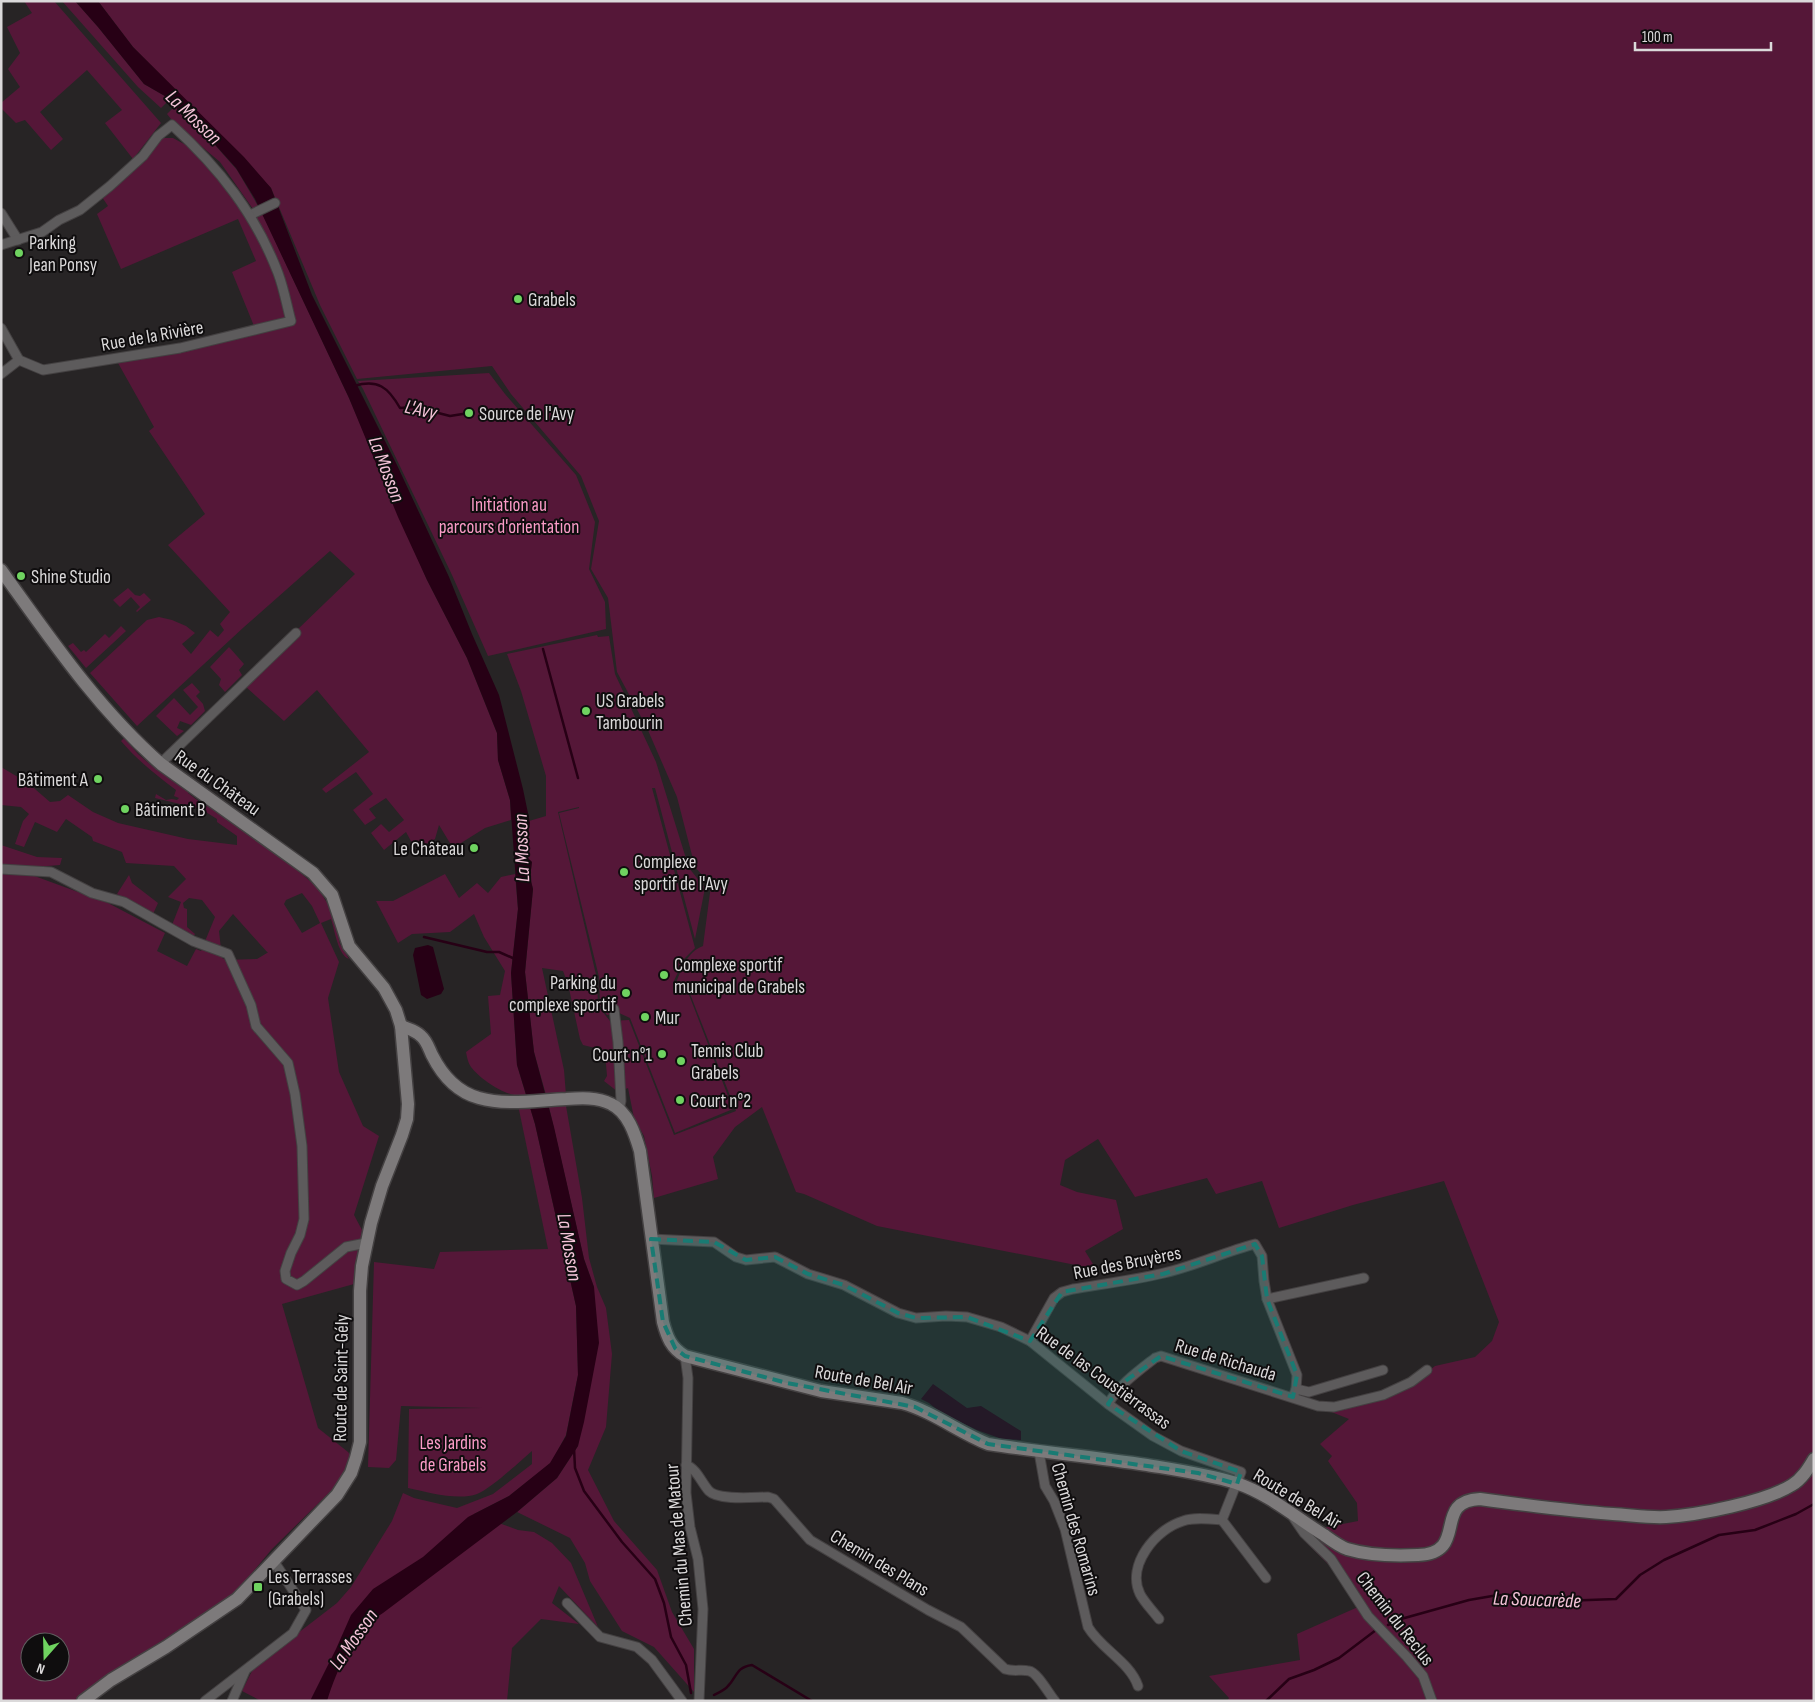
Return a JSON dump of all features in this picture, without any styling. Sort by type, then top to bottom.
[{"type":"street","points":[[1,245],[42,232],[59,220],[80,210],[143,156],[158,136],[172,125],[200,151],[253,213],[276,203]]},
{"type":"street","points":[[1,213],[18,240]]},
{"type":"street","name":"Rue de la Rivière","points":[[19,360],[43,370],[180,348],[291,321],[278,274],[253,213]]},
{"type":"street","points":[[1,328],[19,360],[1,374]]},
{"type":"street","name":"Rue du Château","points":[[1,570],[92,693],[160,764],[305,868],[324,884],[332,895],[349,946],[384,988],[396,1010],[400,1026]]},
{"type":"street","points":[[160,764],[296,634]]},
{"type":"street","points":[[1,869],[51,872],[92,893],[124,902],[193,941],[228,954],[251,1005],[256,1026],[288,1063],[296,1094],[303,1162],[304,1219],[300,1236],[291,1253],[285,1271],[286,1279],[296,1285],[304,1281],[346,1247],[366,1243]]},
{"type":"street","points":[[614,1009],[621,1091],[621,1101],[615,1107]]},
{"type":"street","points":[[400,1026],[420,1034],[442,1072],[456,1086],[478,1098],[508,1102],[582,1098],[598,1099],[615,1107],[631,1127],[640,1151],[660,1307],[667,1337],[675,1348],[685,1356]]},
{"type":"street","name":"Route de Saint-Gély","points":[[83,1701],[237,1599],[337,1495],[351,1474],[360,1442],[360,1292],[366,1243],[382,1186],[407,1119],[408,1104],[400,1026]]},
{"type":"street","name":"Rue de las Coustièrrassas","points":[[651,1239],[714,1242],[736,1257],[746,1260],[775,1257],[808,1274],[844,1285],[898,1313],[916,1318],[967,1317],[1001,1327],[1030,1341],[1108,1404],[1153,1436],[1181,1451],[1241,1472],[1237,1484]]},
{"type":"street","name":"Rue des Bruyères","points":[[1030,1341],[1054,1298],[1062,1292],[1163,1274],[1255,1244]]},
{"type":"street","name":"Rue de Richauda","points":[[1255,1244],[1262,1256],[1268,1300],[1297,1375],[1294,1393]]},
{"type":"street","points":[[1268,1300],[1364,1278]]},
{"type":"street","name":"Route de Bel Air","points":[[685,1356],[821,1391],[909,1405],[928,1412],[969,1436],[988,1444],[1198,1473],[1237,1484],[1272,1500],[1345,1548],[1370,1553],[1419,1556],[1438,1551],[1447,1540],[1457,1506],[1465,1501],[1480,1499],[1603,1513],[1674,1516],[1738,1504],[1777,1492],[1792,1485],[1805,1474],[1814,1459]]},
{"type":"street","name":"Chemin du Mas de Matour","points":[[685,1356],[688,1378],[687,1501],[690,1527],[698,1559],[703,1609],[699,1701]]},
{"type":"street","name":"Rue de Richauda","points":[[1108,1404],[1124,1382],[1155,1358],[1161,1356],[1294,1393],[1318,1406],[1334,1407],[1383,1394],[1411,1382],[1427,1370]]},
{"type":"street","points":[[1294,1393],[1309,1392],[1383,1370]]},
{"type":"street","name":"Chemin des Romarins","points":[[1039,1452],[1045,1486],[1054,1500],[1065,1529],[1088,1627],[1093,1635],[1131,1672],[1138,1686]]},
{"type":"street","name":"Chemin des Plans","points":[[686,1465],[691,1467],[711,1493],[727,1497],[774,1498],[810,1540],[928,1610],[961,1627],[1005,1669],[1031,1671],[1055,1701]]},
{"type":"street","points":[[1222,1520],[1237,1484]]},
{"type":"street","name":"Chemin du Reclus","points":[[1291,1514],[1304,1533],[1330,1559],[1368,1616],[1407,1656],[1423,1676],[1432,1701]]},
{"type":"street","points":[[1159,1619],[1140,1593],[1137,1576],[1139,1563],[1145,1551],[1160,1533],[1171,1525],[1184,1520],[1222,1520]]},
{"type":"street","points":[[1222,1520],[1266,1578]]},
{"type":"street","points":[[205,1701],[293,1633],[306,1610],[273,1560]]},
{"type":"street","points":[[567,1603],[600,1637],[637,1646],[652,1660],[682,1701]]},
{"type":"street","points":[[232,1701],[247,1668]]},
{"type":"highlighted area","points":[[651,1239],[714,1242],[746,1260],[775,1257],[808,1274],[844,1285],[898,1313],[916,1318],[967,1317],[1030,1341],[1062,1292],[1163,1274],[1255,1244],[1262,1256],[1267,1299],[1297,1375],[1293,1397],[1161,1356],[1124,1382],[1108,1404],[1181,1451],[1241,1472],[1237,1484],[1198,1473],[988,1444],[915,1407],[787,1383],[685,1356],[675,1348],[663,1322]]},
{"type":"green space","points":[[24,1],[54,1],[161,123],[133,159],[105,123],[122,110],[87,70],[40,112],[63,139],[51,150],[25,120],[16,123],[1,108],[1,103],[20,87],[8,69],[20,53],[7,27],[32,13]]},
{"type":"green space","points":[[62,1],[75,1],[144,84],[170,99],[161,108],[138,87]]},
{"type":"green space","points":[[98,1],[1814,1],[1814,1701],[1227,1701],[1229,1698],[1209,1676],[1300,1660],[1297,1634],[1358,1607],[1334,1570],[1304,1540],[1322,1528],[1358,1521],[1357,1503],[1328,1461],[1332,1456],[1320,1444],[1349,1419],[1329,1411],[1412,1384],[1435,1366],[1475,1357],[1492,1341],[1499,1322],[1444,1181],[1353,1205],[1279,1228],[1262,1181],[1216,1194],[1207,1178],[1135,1197],[1098,1139],[1065,1160],[1060,1185],[1077,1192],[1116,1200],[1123,1229],[1085,1251],[1096,1269],[877,1226],[796,1192],[762,1107],[735,1127],[713,1157],[718,1179],[654,1198],[652,1176],[644,1136],[634,1118],[628,1088],[618,1092],[604,1081],[607,1076],[606,1064],[599,1049],[583,1045],[580,1039],[568,984],[563,971],[542,968],[564,1070],[566,1095],[546,1095],[534,1052],[525,972],[533,889],[530,877],[532,862],[524,855],[529,821],[546,816],[546,776],[521,691],[507,654],[597,635],[598,637],[609,636],[615,674],[656,762],[689,868],[705,888],[695,939],[655,788],[652,788],[695,948],[684,959],[673,983],[686,987],[733,1109],[675,1133],[630,1018],[619,1013],[607,1015],[600,1005],[599,977],[559,813],[579,807],[558,812],[597,979],[598,1006],[610,1021],[629,1020],[674,1135],[736,1111],[687,986],[676,983],[689,956],[703,946],[711,885],[695,867],[677,797],[647,728],[617,672],[608,598],[591,569],[599,521],[581,476],[511,394],[492,366],[357,379],[320,305],[271,188],[133,47]]},
{"type":"green space","points":[[175,106],[179,111],[192,119],[237,170],[258,206],[253,209],[220,162],[175,124],[167,114]]},
{"type":"green space","points":[[163,138],[173,138],[195,150],[245,215],[269,260],[286,318],[254,326],[232,272],[256,261],[238,219],[121,269],[97,214],[108,206],[102,197]]},
{"type":"green space","points":[[262,213],[349,398],[427,580],[467,658],[497,733],[498,760],[510,800],[511,820],[485,828],[453,848],[439,825],[435,839],[419,848],[415,842],[412,843],[406,832],[384,850],[371,833],[381,824],[389,832],[404,820],[386,798],[369,809],[376,818],[365,825],[353,810],[373,794],[356,772],[326,793],[322,789],[369,752],[317,690],[284,721],[246,687],[296,631],[355,574],[330,551],[137,726],[90,673],[147,620],[159,617],[186,626],[195,633],[182,644],[191,654],[210,630],[218,637],[224,630],[220,624],[230,612],[168,545],[205,514],[149,431],[154,427],[118,363],[180,352],[295,323],[255,216]]},
{"type":"green space","name":"Initiation au parcours d'orientation","points":[[489,373],[576,475],[595,522],[589,569],[605,602],[606,629],[488,656],[452,575],[358,381]]},
{"type":"green space","points":[[128,588],[135,595],[140,596],[144,593],[151,600],[137,612],[140,607],[131,597],[120,607],[113,600]]},
{"type":"green space","points":[[121,626],[126,631],[86,668],[68,646],[73,643],[81,652],[84,650],[86,652],[105,634],[109,638]]},
{"type":"green space","points":[[229,647],[244,664],[239,670],[242,675],[225,692],[219,685],[221,679],[210,667]]},
{"type":"green space","points":[[192,683],[200,692],[196,696],[203,704],[205,711],[191,725],[180,721],[177,728],[184,731],[177,736],[156,716],[174,698],[190,715],[198,707],[183,690]]},
{"type":"green space","points":[[124,738],[152,766],[201,803],[203,801],[281,856],[318,888],[332,911],[340,944],[349,959],[342,953],[331,919],[321,923],[339,962],[328,998],[339,1072],[363,1126],[379,1136],[354,1215],[362,1230],[354,1284],[282,1304],[318,1428],[352,1457],[342,1480],[272,1549],[235,1593],[82,1693],[75,1701],[1,1701],[1,874],[29,874],[108,903],[165,933],[157,951],[187,966],[196,949],[201,951],[215,917],[202,900],[189,898],[183,903],[184,908],[187,909],[187,927],[195,934],[193,937],[172,925],[181,902],[168,897],[186,879],[174,866],[126,863],[122,852],[93,841],[92,837],[66,819],[57,832],[35,822],[24,847],[15,844],[23,821],[29,814],[21,807],[1,805],[1,767],[28,783],[50,802],[60,801],[68,795],[93,812],[118,823],[188,839],[237,845],[237,836],[217,822],[217,819],[201,809],[155,798],[156,794],[166,800],[177,800],[179,798],[174,796],[176,790],[134,755],[121,741]],"holes":[[[302,893],[312,906],[320,923],[302,933],[284,904],[286,900]],[[233,914],[268,953],[257,959],[226,960],[222,958],[219,931]]]},
{"type":"green space","points":[[1,845],[37,857],[62,858],[60,865],[35,867],[1,865]]},
{"type":"green space","points":[[445,874],[459,898],[477,883],[488,893],[501,877],[515,874],[518,909],[511,973],[517,1065],[526,1095],[512,1095],[496,1088],[476,1072],[468,1060],[466,1052],[491,1034],[488,996],[500,995],[505,971],[484,937],[474,914],[450,932],[412,934],[398,943],[376,901],[393,901]]},
{"type":"green space","points":[[129,875],[132,883],[158,903],[153,914],[117,894]]},
{"type":"green space","name":"Les Jardins de Grabels","points":[[529,1104],[576,1306],[578,1375],[566,1435],[551,1463],[509,1496],[474,1514],[518,1530],[534,1532],[552,1543],[571,1563],[598,1627],[559,1586],[552,1603],[579,1624],[541,1619],[512,1648],[507,1701],[261,1701],[242,1691],[254,1667],[337,1603],[351,1587],[392,1521],[403,1493],[414,1498],[457,1508],[493,1494],[532,1464],[532,1451],[490,1487],[469,1496],[442,1495],[408,1488],[409,1409],[482,1408],[401,1406],[396,1460],[389,1468],[368,1467],[374,1262],[434,1269],[440,1252],[548,1249],[518,1105]]},
{"type":"green space","points":[[566,1106],[582,1198],[589,1258],[597,1287],[606,1308],[612,1354],[606,1427],[588,1470],[614,1521],[657,1570],[672,1612],[694,1649],[694,1692],[654,1647],[622,1631],[590,1581],[585,1563],[570,1538],[517,1512],[557,1478],[578,1446],[594,1287],[584,1259],[549,1107]]},
{"type":"water","name":"La Mosson","points":[[75,1],[98,1],[133,47],[244,157],[271,188],[312,295],[397,465],[449,577],[499,695],[530,823],[524,854],[532,862],[530,877],[533,889],[525,972],[534,1052],[554,1127],[584,1259],[594,1287],[599,1343],[584,1422],[578,1446],[557,1478],[517,1512],[363,1629],[341,1664],[327,1701],[310,1701],[351,1615],[373,1589],[423,1557],[468,1517],[509,1496],[550,1463],[566,1436],[578,1375],[576,1306],[535,1124],[517,1065],[511,973],[518,909],[510,800],[498,760],[497,733],[467,658],[427,580],[398,517],[349,398],[255,199],[236,168],[192,119],[179,111],[170,99],[144,84]]},
{"type":"water","points":[[428,945],[433,947],[444,989],[441,994],[427,999],[421,995],[413,955],[415,948]]},
{"type":"water","points":[[933,1384],[967,1408],[981,1406],[1021,1431],[1021,1440],[1002,1439],[977,1430],[940,1412],[921,1399]]},
{"type":"waterway","name":"L'Avy","points":[[354,386],[362,384],[382,386],[400,408],[415,407],[450,416],[469,413]]},
{"type":"waterway","points":[[543,649],[578,778]]},
{"type":"waterway","points":[[424,937],[487,952],[499,952],[515,959]]},
{"type":"waterway","points":[[574,1448],[575,1468],[584,1491],[622,1542],[655,1579],[664,1603],[671,1637],[686,1665],[691,1693]]},
{"type":"waterway","name":"La Soucarède","points":[[1388,1625],[1401,1619],[1469,1600],[1498,1595],[1514,1595],[1534,1602],[1616,1599],[1640,1575],[1664,1560],[1719,1535],[1755,1530],[1796,1514],[1814,1504]]},
{"type":"waterway","name":"La Soucarède","points":[[1266,1701],[1289,1679],[1339,1658],[1376,1630]]},
{"type":"waterway","name":"La Soucarède","points":[[714,1695],[727,1687],[740,1670],[752,1665],[812,1701]]},
{"type":"place","name":"Parking Jean Ponsy","points":[[19,253]]},
{"type":"place","name":"Grabels","points":[[518,299]]},
{"type":"place","name":"Source de l'Avy","points":[[469,413]]},
{"type":"place","name":"Shine Studio","points":[[21,576]]},
{"type":"place","name":"US Grabels Tambourin","points":[[586,711]]},
{"type":"place","name":"Bâtiment A","points":[[98,779]]},
{"type":"place","name":"Bâtiment B","points":[[125,809]]},
{"type":"place","name":"Le Château","points":[[474,848]]},
{"type":"place","name":"Complexe sportif de l'Avy","points":[[624,872]]},
{"type":"place","name":"Complexe sportif municipal de Grabels","points":[[664,975]]},
{"type":"place","name":"Parking du complexe sportif","points":[[626,993]]},
{"type":"place","name":"Mur","points":[[645,1017]]},
{"type":"place","name":"Court n°1","points":[[662,1054]]},
{"type":"place","name":"Tennis Club Grabels","points":[[681,1061]]},
{"type":"place","name":"Court n°2","points":[[680,1100]]},
{"type":"place","name":"Les Terrasses (Grabels)","points":[[258,1587]]}]
